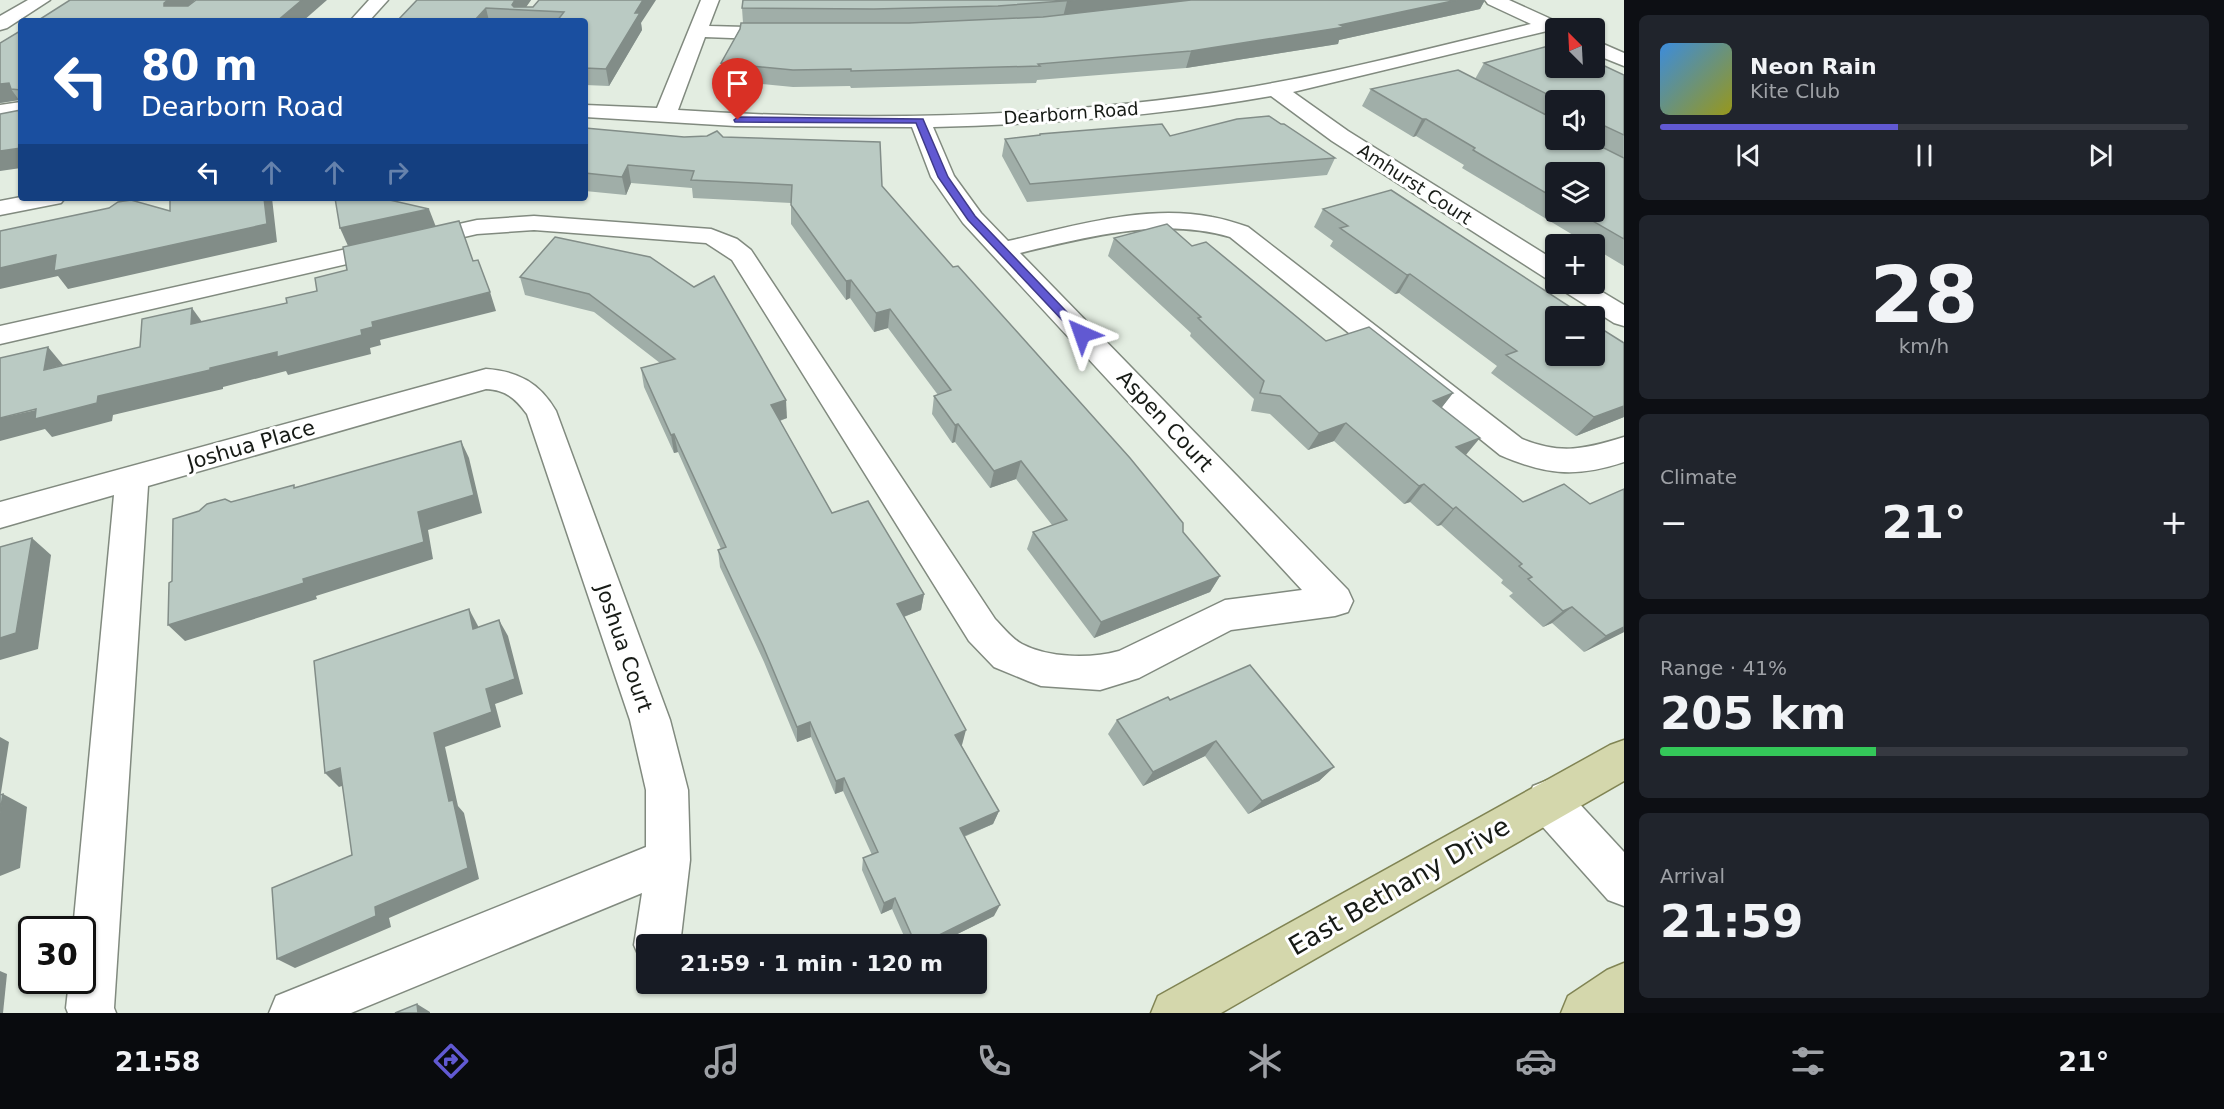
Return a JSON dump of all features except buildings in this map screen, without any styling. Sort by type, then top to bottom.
[{"type":"main road","name":"East Bethany Drive","points":[[1175,1013],[1624,759]]},
{"type":"main road","points":[[1585,1013],[1624,987]]},
{"type":"street","points":[[0,24],[40,0]]},
{"type":"street","points":[[362,18],[379,0]]},
{"type":"street","points":[[665,115],[710,0]]},
{"type":"street","points":[[1494,0],[1545,24]]},
{"type":"street","name":"Dearborn Road","points":[[588,111],[756,121],[920,121],[1059,115],[1137,108],[1277,90],[1545,29]]},
{"type":"street","points":[[698,31],[803,34]]},
{"type":"street","points":[[1605,51],[1624,60]]},
{"type":"street","points":[[1413,58],[1444,74]]},
{"type":"street","name":"Amhurst Court","points":[[1277,90],[1340,136],[1545,266]]},
{"type":"street","points":[[0,111],[18,108]]},
{"type":"street","name":"Aspen Court","points":[[0,335],[477,227],[534,223],[711,236],[728,244],[742,255],[982,630],[1007,656],[1041,669],[1100,673],[1126,666],[1225,615],[1335,601],[972,218],[943,177],[920,121]]},
{"type":"street","points":[[0,208],[37,201]]},
{"type":"street","points":[[1003,250],[1091,229],[1186,221],[1221,224],[1239,232],[1511,447],[1543,459],[1575,460],[1611,456],[1624,449]]},
{"type":"street","points":[[1587,294],[1624,317]]},
{"type":"street","name":"Joshua Place","points":[[0,515],[486,380],[502,380]]},
{"type":"street","name":"Joshua Court","points":[[502,380],[526,390],[542,411],[650,720],[667,790],[668,860],[658,934]]},
{"type":"street","points":[[92,1013],[90,1008],[132,478]]},
{"type":"street","points":[[1548,801],[1624,884]]},
{"type":"street","points":[[293,1013],[668,860]]},
{"type":"route","points":[[738,120],[920,121],[943,177],[972,218],[1082,334]]}]
